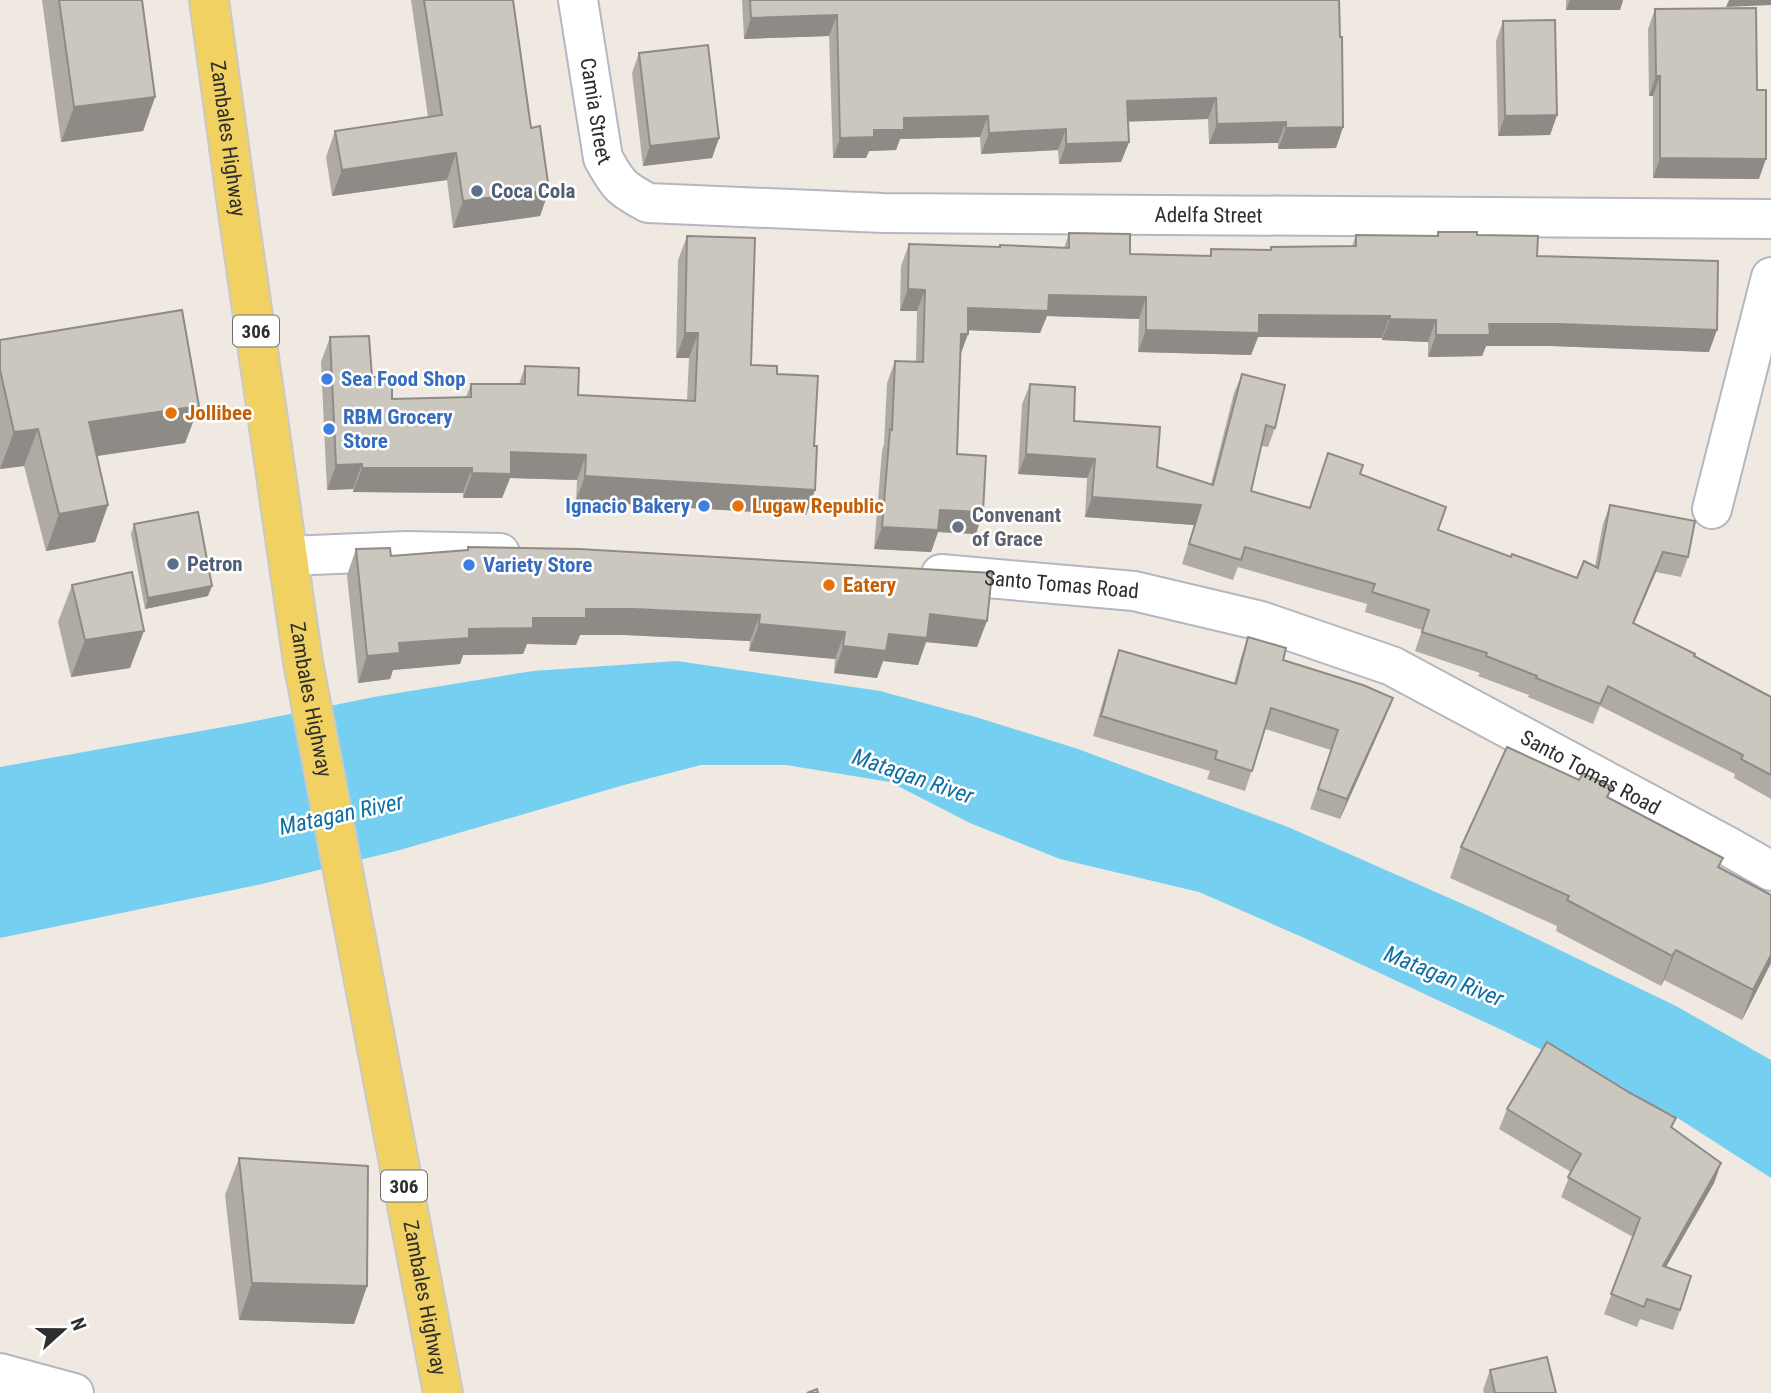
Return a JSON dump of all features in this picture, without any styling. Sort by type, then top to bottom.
[{"type":"main road","name":"Zambales Highway","points":[[209,0],[303,662],[443,1393]]},
{"type":"street","name":"Camia Street","points":[[579,0],[603,158],[624,190],[648,203]]},
{"type":"street","name":"Adelfa Street","points":[[648,203],[883,213],[1771,219]]},
{"type":"street","points":[[1712,509],[1771,277]]},
{"type":"street","points":[[289,556],[407,551],[529,553]]},
{"type":"street","name":"Santo Tomas Road","points":[[909,573],[1134,591],[1261,621],[1379,661],[1771,871]]},
{"type":"street","points":[[0,1373],[74,1393]]},
{"type":"water","name":"Matagan River","points":[[677,661],[880,691],[979,718],[1078,749],[1288,827],[1481,912],[1676,1006],[1771,1060],[1771,1178],[1673,1115],[1506,1032],[1199,892],[1060,859],[970,823],[890,782],[786,765],[701,765],[400,850],[262,884],[0,938],[0,767],[374,697],[533,671]]},
{"type":"building","points":[[59,0],[142,0],[155,97],[74,107]]},
{"type":"building","points":[[424,0],[513,0],[531,128],[540,126],[549,190],[463,201],[456,153],[342,170],[335,131],[442,115]]},
{"type":"building","points":[[750,0],[1339,0],[1343,127],[1286,128],[1286,122],[1217,124],[1216,98],[1127,101],[1129,142],[1066,144],[1066,129],[989,133],[988,116],[904,118],[904,130],[874,130],[874,137],[840,138],[837,15],[751,18]]},
{"type":"building","points":[[1756,8],[1757,90],[1766,90],[1766,159],[1660,158],[1660,76],[1656,76],[1655,9]]},
{"type":"building","points":[[1555,20],[1557,115],[1505,116],[1503,21]]},
{"type":"building","points":[[708,45],[719,138],[650,146],[639,53]]},
{"type":"building","points":[[1438,232],[1538,236],[1537,256],[1718,261],[1717,330],[1489,324],[1490,335],[1436,335],[1436,320],[1390,319],[1390,316],[1259,315],[1259,333],[1146,330],[1146,297],[1049,295],[1048,311],[968,308],[968,334],[961,334],[957,454],[986,456],[983,512],[940,510],[938,530],[882,527],[890,429],[892,430],[895,361],[923,362],[925,290],[908,289],[909,244],[1069,248],[1069,233],[1130,234],[1130,254],[1211,256],[1211,249],[1271,250],[1271,247],[1356,246],[1356,235],[1438,236]]},
{"type":"building","points":[[687,236],[755,238],[751,365],[777,366],[777,374],[818,376],[814,446],[817,446],[815,490],[585,476],[586,455],[511,452],[511,474],[472,473],[472,468],[362,468],[362,464],[336,465],[330,337],[369,336],[372,377],[392,377],[392,399],[471,397],[471,384],[525,384],[525,366],[579,368],[578,395],[695,401],[698,333],[685,333]]},
{"type":"building","points":[[182,310],[199,406],[89,422],[108,505],[59,514],[38,429],[14,432],[0,370],[0,340]]},
{"type":"building","points":[[1242,374],[1285,385],[1275,428],[1266,425],[1251,491],[1310,508],[1328,453],[1363,465],[1360,474],[1446,507],[1438,530],[1577,578],[1584,561],[1598,568],[1610,505],[1695,521],[1688,557],[1663,552],[1633,623],[1771,697],[1771,775],[1741,759],[1743,755],[1608,686],[1600,704],[1486,656],[1487,653],[1422,632],[1429,610],[1372,592],[1375,584],[1245,547],[1241,560],[1189,544],[1201,505],[1092,497],[1095,459],[1026,454],[1030,384],[1075,387],[1074,421],[1160,427],[1157,467],[1213,485]]},
{"type":"building","points":[[198,512],[212,586],[148,598],[134,524]]},
{"type":"building","points":[[468,547],[579,549],[992,573],[987,621],[930,614],[927,638],[889,634],[886,651],[843,646],[845,632],[759,624],[760,615],[586,609],[586,618],[533,618],[533,628],[469,629],[469,638],[399,643],[400,653],[367,656],[356,549],[390,548],[391,556],[468,550]]},
{"type":"building","points":[[132,572],[144,631],[85,640],[72,585]]},
{"type":"building","points":[[1248,637],[1286,648],[1283,660],[1363,685],[1393,698],[1347,799],[1318,789],[1338,730],[1271,708],[1252,771],[1215,759],[1217,751],[1101,716],[1119,650],[1236,684]]},
{"type":"building","points":[[1507,747],[1579,780],[1583,773],[1612,787],[1607,797],[1723,858],[1718,867],[1771,895],[1771,955],[1753,990],[1676,950],[1672,956],[1567,900],[1569,896],[1461,847]]},
{"type":"building","points":[[1547,1042],[1676,1118],[1671,1127],[1721,1163],[1663,1266],[1691,1276],[1680,1310],[1647,1299],[1644,1307],[1611,1294],[1640,1218],[1568,1177],[1581,1154],[1507,1109]]},
{"type":"building","points":[[239,1158],[368,1166],[367,1286],[252,1283]]},
{"type":"building","points":[[1547,1357],[1556,1393],[1495,1393],[1490,1370]]},
{"type":"place","name":"Coca Cola","points":[[477,191]]},
{"type":"place","name":"Sea Food Shop","points":[[327,379]]},
{"type":"place","name":"Jollibee","points":[[171,413]]},
{"type":"place","name":"RBM Grocery Store","points":[[329,429]]},
{"type":"place","name":"Ignacio Bakery","points":[[704,506]]},
{"type":"place","name":"Lugaw Republic","points":[[738,506]]},
{"type":"place","name":"Convenant of Grace","points":[[958,527]]},
{"type":"place","name":"Petron","points":[[173,564]]},
{"type":"place","name":"Variety Store","points":[[469,565]]},
{"type":"place","name":"Eatery","points":[[829,585]]}]
